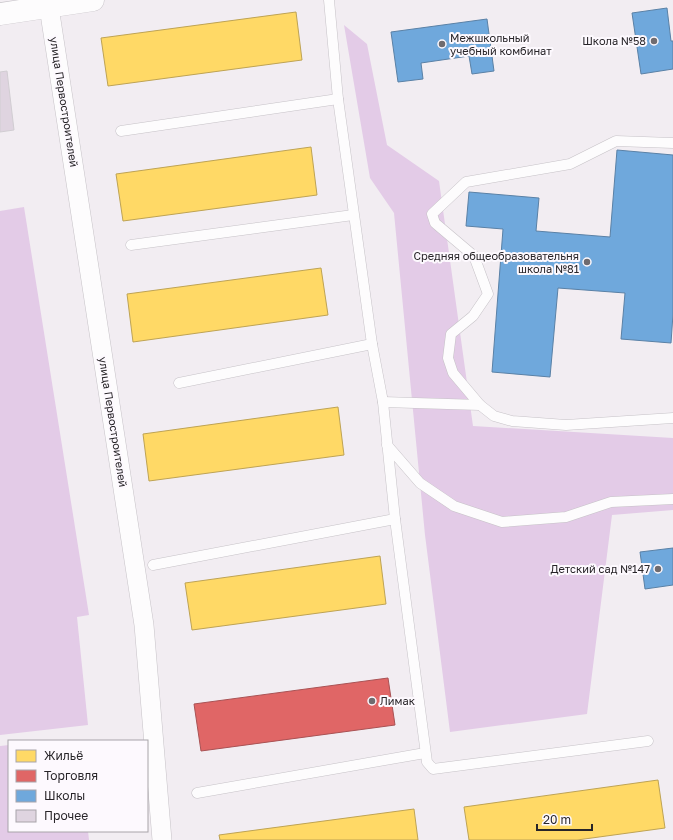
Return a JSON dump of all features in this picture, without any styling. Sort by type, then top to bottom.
[{"type":"street","points":[[0,14],[93,0]]},
{"type":"street","name":"улица Первостроителей","points":[[49,7],[144,625],[162,840]]},
{"type":"lane","points":[[329,0],[338,99],[372,344],[383,402],[395,518],[427,762],[433,769],[648,741]]},
{"type":"lane","points":[[121,131],[338,99]]},
{"type":"lane","points":[[673,143],[616,141],[570,164],[466,182],[432,214],[435,223],[474,256],[488,294],[473,316],[451,334],[448,358],[453,373],[480,405],[494,416],[506,419],[550,424],[673,418]]},
{"type":"lane","points":[[131,245],[353,215]]},
{"type":"lane","points":[[179,383],[372,344]]},
{"type":"lane","points":[[383,402],[480,405]]},
{"type":"lane","points":[[387,446],[420,482],[454,506],[502,522],[566,517],[611,502],[673,499]]},
{"type":"lane","points":[[153,565],[395,518]]},
{"type":"lane","points":[[197,793],[425,753]]},
{"type":"shaded area","points":[[344,25],[367,44],[387,145],[439,181],[473,426],[673,438],[673,510],[612,515],[587,714],[450,732],[425,535],[394,213],[370,178]]},
{"type":"shaded area","points":[[24,207],[89,615],[77,617],[88,725],[0,735],[0,211]]},
{"type":"shaded area","points":[[8,745],[8,832],[88,832],[89,840],[0,840],[0,746]]},
{"type":"building: Жильё","points":[[296,12],[302,60],[108,86],[101,38]]},
{"type":"building: Жильё","points":[[311,147],[317,195],[123,221],[116,174]]},
{"type":"building: Жильё","points":[[321,268],[328,315],[133,342],[127,294]]},
{"type":"building: Жильё","points":[[338,407],[344,455],[149,481],[143,434]]},
{"type":"building: Жильё","points":[[380,556],[386,604],[192,630],[185,583]]},
{"type":"building: Жильё","points":[[658,780],[665,828],[577,840],[469,840],[464,807]]},
{"type":"building: Жильё","points":[[414,809],[418,840],[220,840],[219,835]]},
{"type":"building: Торговля","points":[[388,678],[395,725],[201,751],[194,704]]},
{"type":"building: Школы","name":"Школа №58","points":[[667,8],[671,41],[673,41],[673,69],[641,74],[632,13]]},
{"type":"building: Школы","name":"Межшкольный учебный комбинат","points":[[487,19],[494,71],[472,74],[469,56],[421,63],[423,79],[398,82],[391,32]]},
{"type":"building: Школы","name":"Средняя общеобразовательня школа №81","points":[[617,150],[673,155],[673,314],[671,343],[621,339],[625,293],[558,288],[550,377],[492,372],[503,229],[466,226],[469,192],[539,198],[536,231],[610,237]]},
{"type":"building: Школы","name":"Детский сад №147","points":[[673,548],[673,585],[645,589],[640,552]]},
{"type":"building: Прочее","points":[[7,71],[14,130],[0,132],[0,72]]},
{"type":"place","name":"Школа №58","points":[[654,41]]},
{"type":"place","name":"Межшкольный учебный комбинат","points":[[442,44]]},
{"type":"place","name":"Средняя общеобразовательня школа №81","points":[[587,262]]},
{"type":"place","name":"Детский сад №147","points":[[658,569]]},
{"type":"place","name":"Лимак","points":[[372,701]]}]
